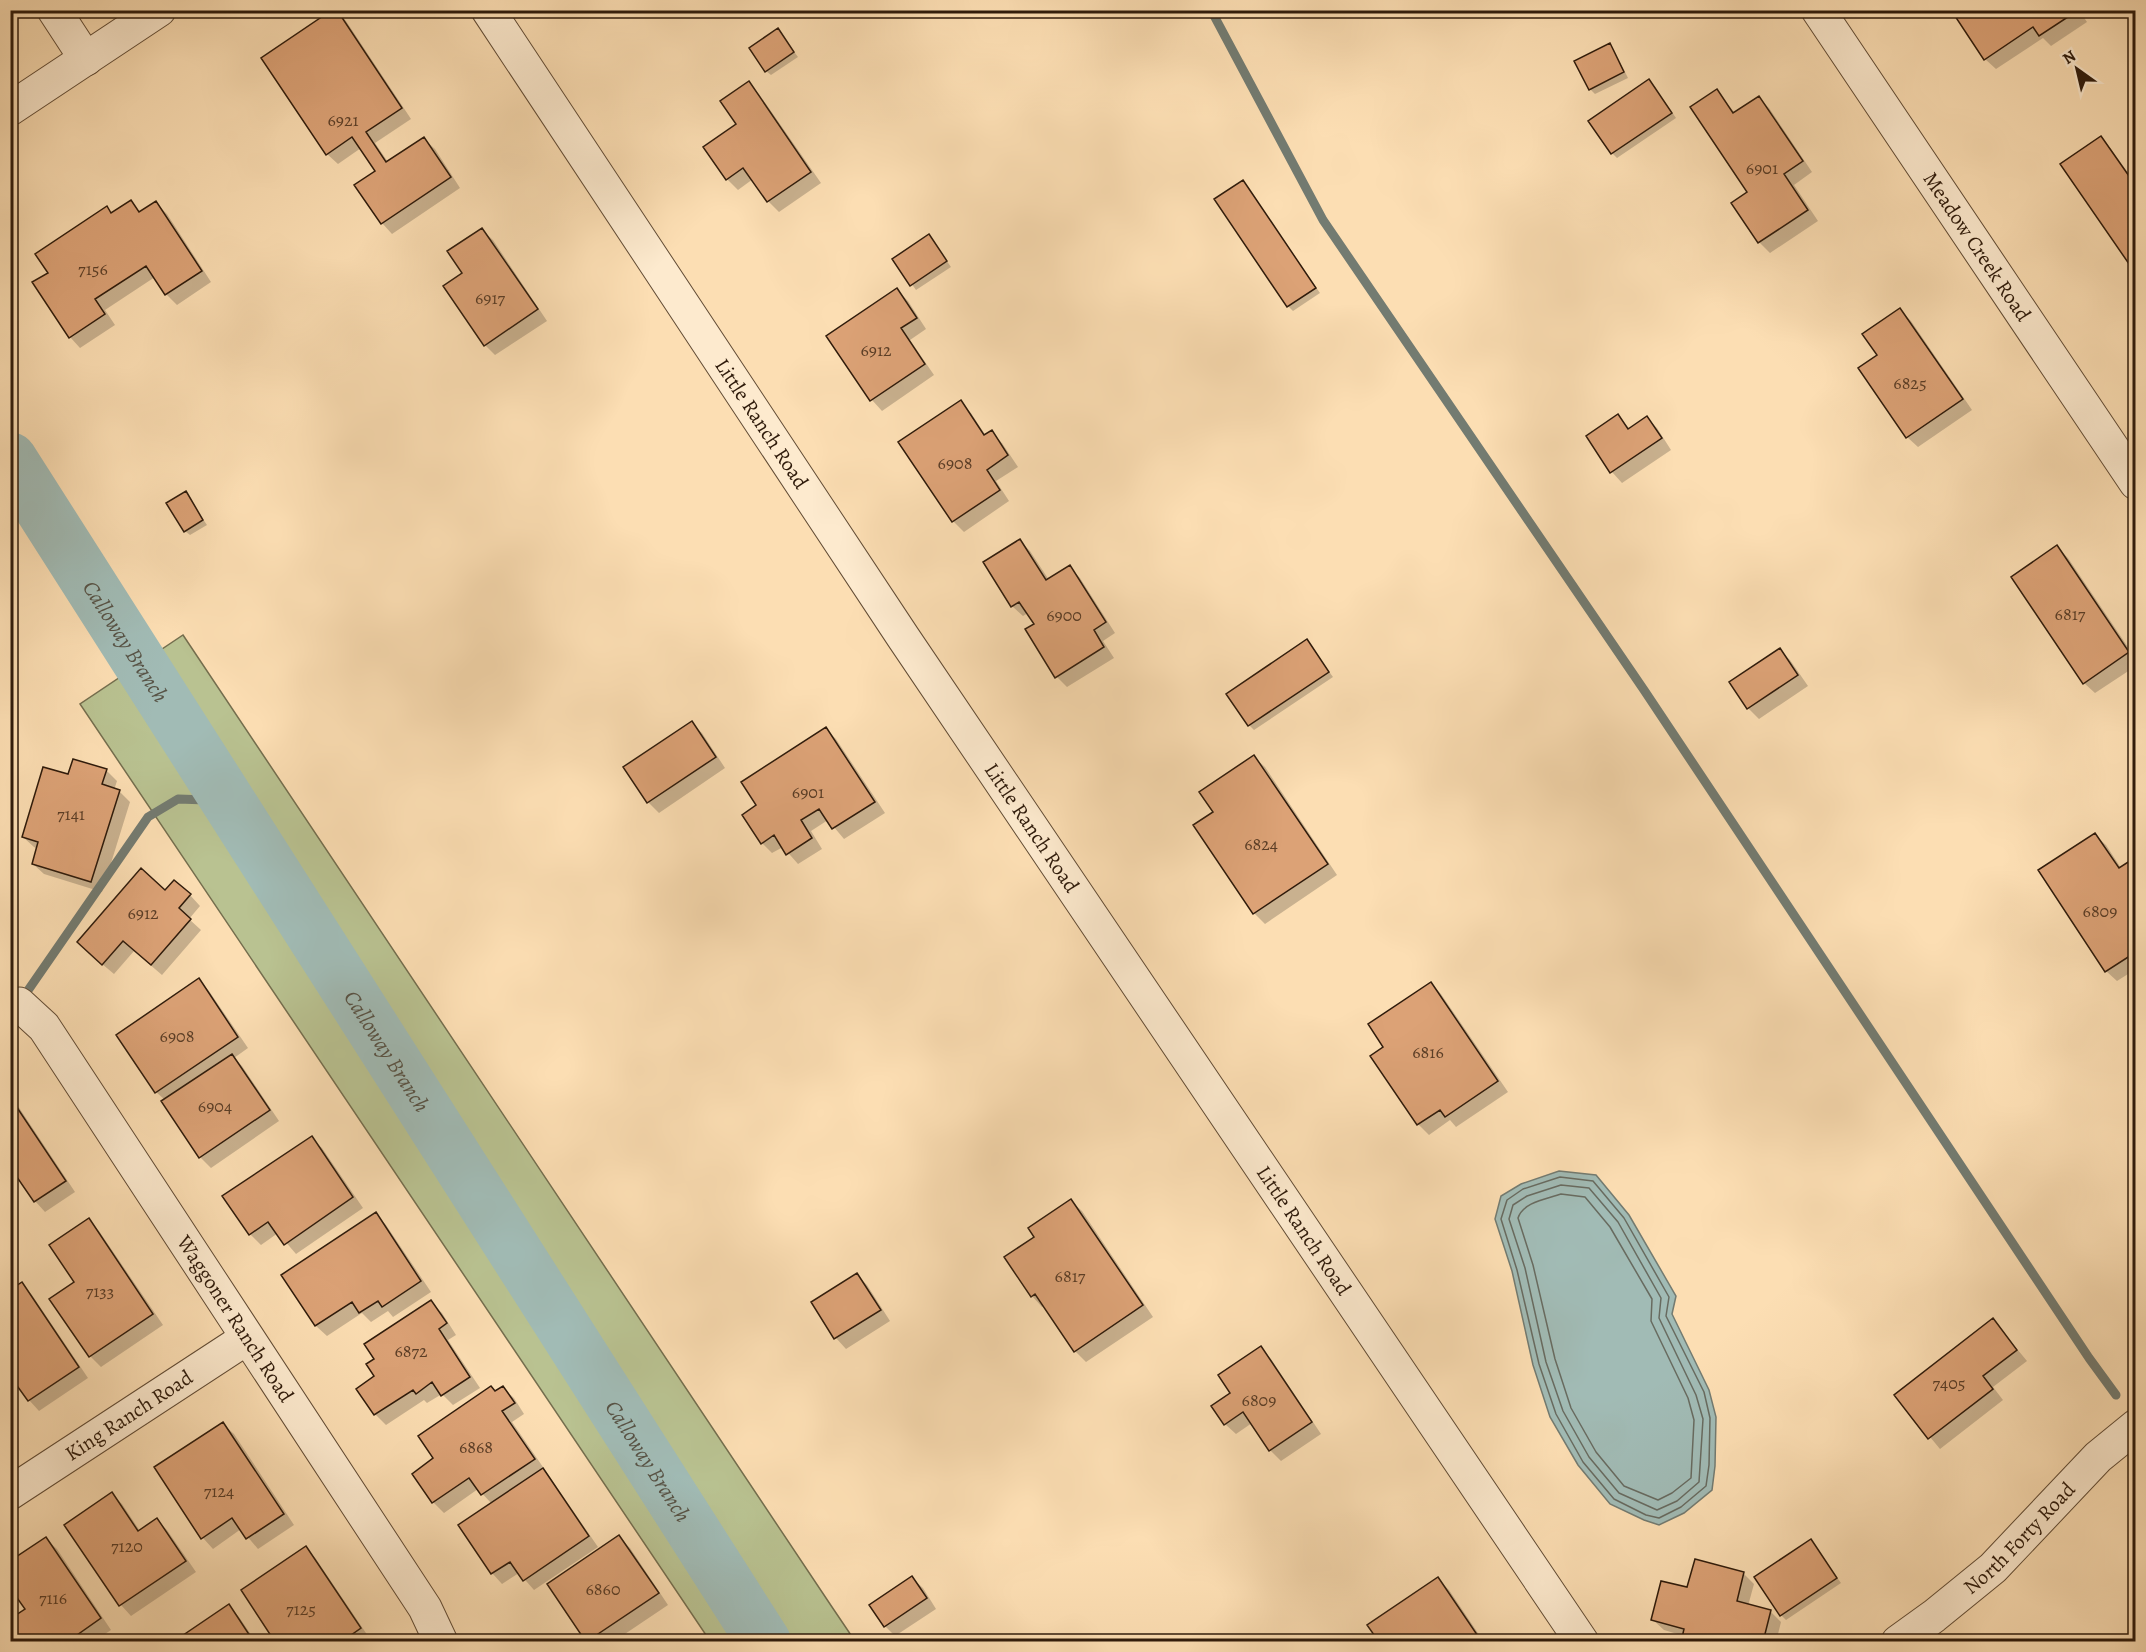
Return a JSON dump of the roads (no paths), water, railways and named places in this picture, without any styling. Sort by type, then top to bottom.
[{"type":"street","points":[[54,10],[86,59]]},
{"type":"street","points":[[10,109],[159,10]]},
{"type":"street","name":"Little Ranch Road","points":[[488,10],[903,637],[1582,1641]]},
{"type":"street","name":"Meadow Creek Road","points":[[1818,10],[2136,483]]},
{"type":"street","name":"Waggoner Ranch Road","points":[[15,1005],[44,1027],[425,1608],[441,1641]]},
{"type":"street","name":"King Ranch Road","points":[[10,1493],[247,1338]]},
{"type":"street","name":"North Forty Road","points":[[1898,1641],[1934,1616],[1993,1568],[2098,1458],[2136,1426]]},
{"type":"water","points":[[1559,1171],[1596,1175],[1629,1215],[1676,1296],[1672,1314],[1709,1390],[1716,1417],[1712,1490],[1684,1513],[1659,1525],[1610,1504],[1578,1465],[1550,1417],[1533,1365],[1512,1271],[1495,1219],[1501,1196],[1521,1184]]},
{"type":"waterway","points":[[1211,10],[1323,220],[1644,690],[2089,1358],[2116,1395]]},
{"type":"waterway","name":"Calloway Branch","points":[[10,459],[764,1642]]},
{"type":"waterway","points":[[22,999],[148,817],[178,799],[207,800],[275,874]]}]
